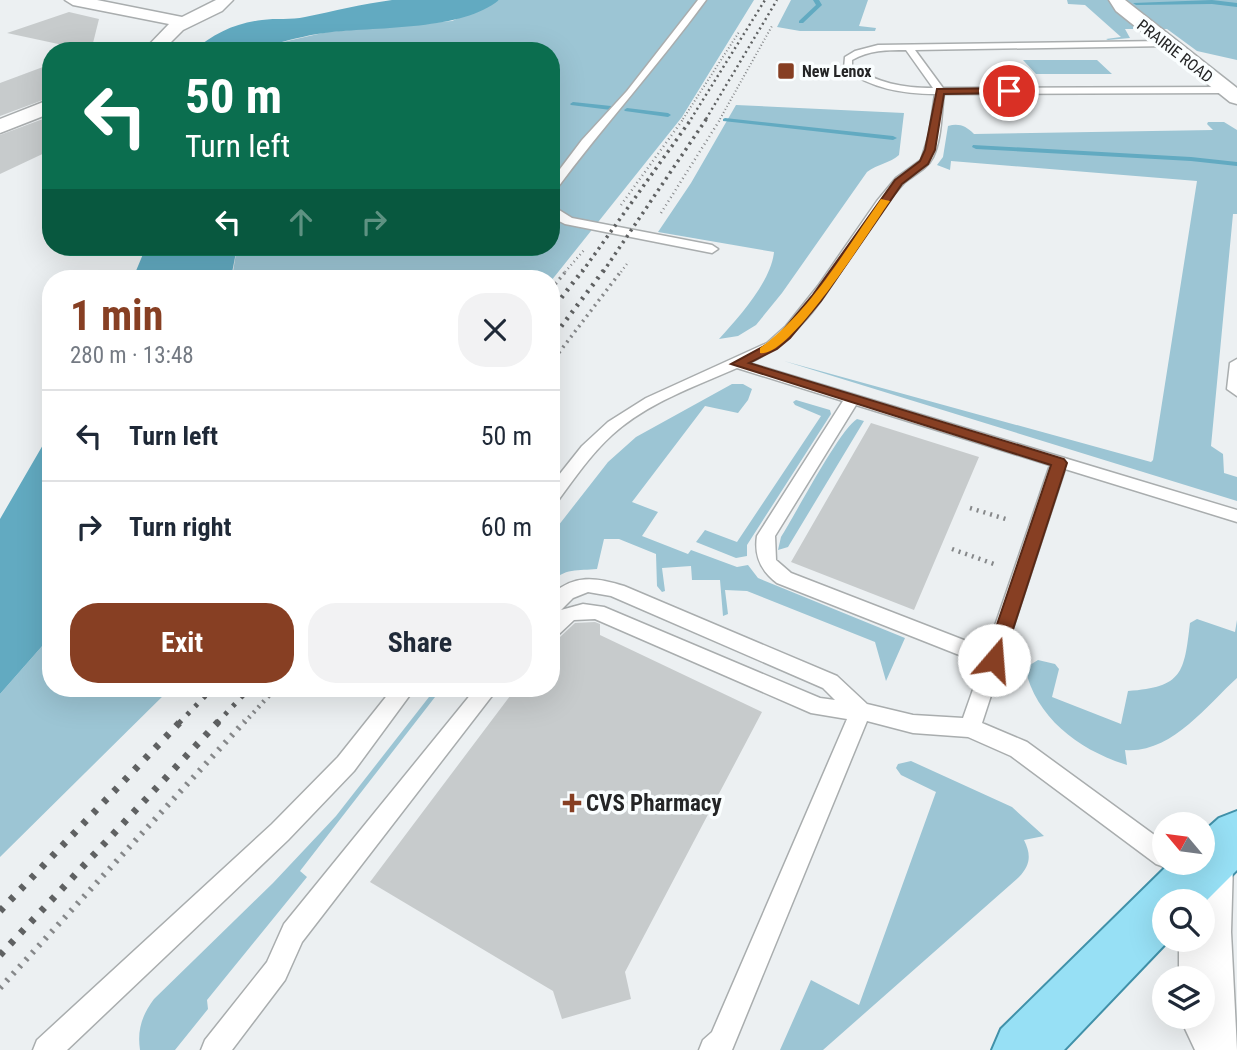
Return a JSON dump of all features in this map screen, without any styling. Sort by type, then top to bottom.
[{"type":"main road","points":[[1022,1050],[1183,875]]},
{"type":"street","points":[[73,0],[183,22]]},
{"type":"street","points":[[160,42],[168,32],[183,22],[216,8],[226,0]]},
{"type":"street","name":"PRAIRIE ROAD","points":[[1117,0],[1122,8],[1165,44],[1231,94]]},
{"type":"street","points":[[0,127],[42,109]]},
{"type":"street","points":[[1187,875],[1205,932],[1208,1018],[1226,1050]]},
{"type":"lane","points":[[560,177],[702,0]]},
{"type":"lane","points":[[1165,44],[878,48],[858,53],[848,60],[847,67],[868,81],[891,88],[940,91],[1231,94]]},
{"type":"lane","points":[[560,486],[584,454],[613,426],[646,404],[772,346],[816,299],[898,182],[925,162],[930,150],[940,91],[909,48]]},
{"type":"lane","points":[[560,216],[569,221],[712,249]]},
{"type":"lane","points":[[1237,363],[1234,390],[1237,391]]},
{"type":"lane","points":[[737,364],[1237,516]]},
{"type":"lane","points":[[852,399],[766,536],[763,550],[767,562],[784,578],[994,660]]},
{"type":"lane","points":[[970,728],[1059,463]]},
{"type":"lane","points":[[560,597],[573,586],[586,584],[617,591],[830,682],[861,711]]},
{"type":"lane","points":[[560,619],[570,612],[597,612],[818,707],[861,711],[913,724],[970,728],[1019,749],[1152,847]]},
{"type":"lane","points":[[51,1049],[280,832],[346,764],[398,697]]},
{"type":"lane","points":[[215,1050],[276,971],[293,933],[481,697]]},
{"type":"lane","points":[[713,1050],[722,1042],[861,711]]},
{"type":"path","points":[[560,352],[610,288],[692,166],[772,26]]},
{"type":"path","points":[[560,278],[603,228],[675,131],[739,32]]},
{"type":"path","points":[[970,508],[1015,522]]},
{"type":"path","points":[[952,549],[999,565]]},
{"type":"path","points":[[0,988],[268,697]]},
{"type":"shaded area","points":[[392,0],[499,0],[483,10],[443,22],[332,32],[283,42],[204,42],[252,21],[300,18]]},
{"type":"shaded area","points":[[499,0],[754,0],[682,117],[560,270],[233,270],[236,256],[560,256],[560,42],[283,42],[327,32],[452,21]]},
{"type":"shaded area","points":[[791,0],[868,0],[859,26],[876,28],[875,31],[800,31],[777,27]]},
{"type":"shaded area","points":[[1067,0],[1237,0],[1237,60],[1197,51],[1167,29],[1125,29],[1130,38],[1108,40],[1106,39],[1121,37],[1085,5],[1068,4]]},
{"type":"shaded area","points":[[1023,60],[1097,60],[1112,74],[1036,74]]},
{"type":"shaded area","points":[[736,105],[904,113],[899,155],[867,172],[782,293],[756,325],[738,336],[719,339],[760,287],[772,263],[774,252],[658,232],[691,183]]},
{"type":"shaded area","points":[[1208,122],[1224,122],[1237,130],[1237,214],[1233,214],[1211,446],[1223,454],[1224,473],[1237,477],[1237,501],[784,361],[1151,462],[1197,181],[951,161],[950,170],[937,165],[943,157],[948,126],[952,125],[962,126],[974,134],[1213,130]]},
{"type":"shaded area","points":[[142,256],[235,256],[233,270],[136,270]]},
{"type":"shaded area","points":[[732,384],[743,384],[752,389],[738,413],[705,406],[632,502],[658,512],[642,536],[688,554],[691,550],[737,567],[748,565],[758,578],[905,638],[886,681],[875,642],[747,591],[725,590],[728,614],[723,616],[720,580],[692,580],[691,566],[662,568],[665,591],[662,592],[657,586],[656,554],[619,539],[604,539],[597,569],[566,572],[560,576],[560,523],[608,462],[636,437]]},
{"type":"shaded area","points":[[796,400],[830,410],[831,414],[747,545],[747,556],[736,558],[696,542],[705,530],[737,542],[821,416],[795,405],[793,402]]},
{"type":"shaded area","points":[[857,419],[864,421],[788,547],[778,550],[781,537],[818,474],[849,426]]},
{"type":"shaded area","points":[[42,447],[42,646],[0,694],[0,519]]},
{"type":"shaded area","points":[[1197,619],[1235,632],[1237,620],[1237,678],[1187,726],[1172,736],[1142,749],[1125,750],[1127,765],[1092,751],[1062,730],[1049,717],[1031,686],[1025,668],[1038,660],[1055,664],[1059,669],[1052,697],[1121,724],[1128,691],[1160,686],[1177,674],[1186,654],[1190,623]]},
{"type":"shaded area","points":[[42,646],[42,697],[162,697],[0,857],[0,694]]},
{"type":"shaded area","points":[[429,697],[435,697],[300,871],[307,877],[207,1000],[208,1009],[175,1050],[140,1050],[141,1023],[154,999],[273,883],[336,816]]},
{"type":"shaded area","points":[[911,761],[1012,807],[1044,836],[1024,840],[1029,859],[1019,877],[823,1050],[780,1050],[811,980],[859,1005],[936,792],[901,775],[896,768],[898,764]]},
{"type":"building","points":[[69,12],[99,19],[93,42],[49,42],[7,33]]},
{"type":"building","points":[[42,67],[42,100],[0,116],[0,83]]},
{"type":"building","points":[[42,119],[42,154],[0,174],[0,135]]},
{"type":"building","points":[[871,423],[979,457],[914,610],[791,562]]},
{"type":"building","name":"CVS Pharmacy","points":[[575,623],[600,624],[600,635],[762,712],[625,972],[631,999],[562,1019],[553,991],[370,882],[509,697],[560,697],[560,637]]},
{"type":"waterway","points":[[801,22],[819,5],[816,0]]},
{"type":"waterway","points":[[1136,3],[1212,2],[1237,5]]},
{"type":"waterway","points":[[573,104],[611,108]]},
{"type":"waterway","points":[[627,110],[668,115]]},
{"type":"waterway","points":[[725,120],[893,138]]},
{"type":"waterway","points":[[976,147],[1237,164]]},
{"type":"railway","points":[[691,119],[765,0]]},
{"type":"railway","points":[[706,119],[777,0]]},
{"type":"railway","points":[[582,272],[692,118]]},
{"type":"railway","points":[[603,272],[707,118]]},
{"type":"railway","points":[[560,299],[583,270]]},
{"type":"railway","points":[[560,328],[604,270]]},
{"type":"railway","points":[[179,723],[204,697]]},
{"type":"railway","points":[[217,723],[242,697]]},
{"type":"railway","points":[[0,911],[181,721]]},
{"type":"railway","points":[[0,955],[219,721]]},
{"type":"slow traffic","points":[[764,351],[785,335],[816,299],[884,201]]},
{"type":"place","name":"New Lenox","points":[[786,71]]},
{"type":"place","name":"CVS Pharmacy","points":[[572,803]]},
{"type":"route","points":[[994,660],[1059,463],[737,364],[772,346],[785,335],[816,299],[898,182],[925,162],[930,150],[940,91],[1009,91]]}]
